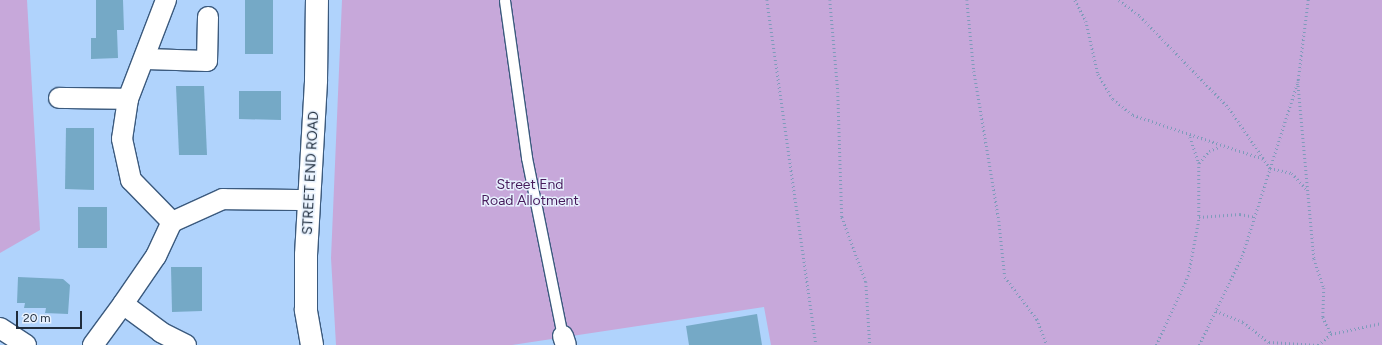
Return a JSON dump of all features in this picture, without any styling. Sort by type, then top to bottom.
[{"type":"street","points":[[166,0],[146,59],[128,99],[122,139],[131,180],[172,222]]},
{"type":"street","name":"STREET END ROAD","points":[[312,345],[306,310],[317,0]]},
{"type":"street","points":[[146,59],[207,61],[208,17]]},
{"type":"street","points":[[59,98],[128,99]]},
{"type":"street","points":[[93,345],[156,256],[172,222],[222,200],[310,200]]},
{"type":"street","points":[[123,304],[161,332],[186,345]]},
{"type":"street","points":[[0,328],[26,345]]},
{"type":"lane","points":[[505,1],[527,158],[564,341]]},
{"type":"path","points":[[767,0],[816,345]]},
{"type":"path","points":[[830,0],[838,92],[842,217],[866,282],[870,345]]},
{"type":"path","points":[[967,0],[974,70],[1000,220],[1005,277],[1037,319],[1047,345]]},
{"type":"path","points":[[1075,0],[1086,21],[1098,74],[1113,98],[1133,115],[1190,137],[1264,159]]},
{"type":"path","points":[[1119,0],[1140,16],[1229,108],[1270,168],[1292,172],[1308,191]]},
{"type":"path","points":[[1199,345],[1242,256],[1255,217],[1298,80],[1308,0]]},
{"type":"path","points":[[1298,80],[1314,259],[1324,288],[1323,317],[1331,334]]},
{"type":"path","points":[[1156,345],[1188,276],[1198,217],[1199,163],[1190,137]]},
{"type":"path","points":[[1199,163],[1209,151],[1220,147]]},
{"type":"path","points":[[1198,217],[1240,214],[1255,217]]},
{"type":"path","points":[[1216,312],[1243,322],[1269,342],[1318,345],[1331,334],[1382,323]]},
{"type":"green space","points":[[0,0],[27,0],[40,230],[0,253]]},
{"type":"green space","name":"Street End Road Allotment","points":[[342,0],[1382,0],[1382,345],[771,345],[764,307],[512,345],[336,345],[331,258]]},
{"type":"building","points":[[96,0],[123,0],[124,30],[117,30],[118,58],[91,59],[91,38],[96,38]]},
{"type":"building","points":[[245,0],[273,0],[273,54],[245,54]]},
{"type":"building","points":[[176,86],[204,86],[207,155],[179,155]]},
{"type":"building","points":[[239,91],[281,91],[281,120],[239,119]]},
{"type":"building","points":[[66,128],[94,128],[94,190],[65,189]]},
{"type":"building","points":[[78,207],[107,207],[107,248],[78,248]]},
{"type":"building","points":[[171,267],[202,267],[202,311],[172,312]]},
{"type":"building","points":[[18,277],[63,279],[70,285],[68,314],[45,313],[46,308],[24,308],[25,303],[17,303]]},
{"type":"building","points":[[757,314],[762,345],[689,345],[686,326]]}]
